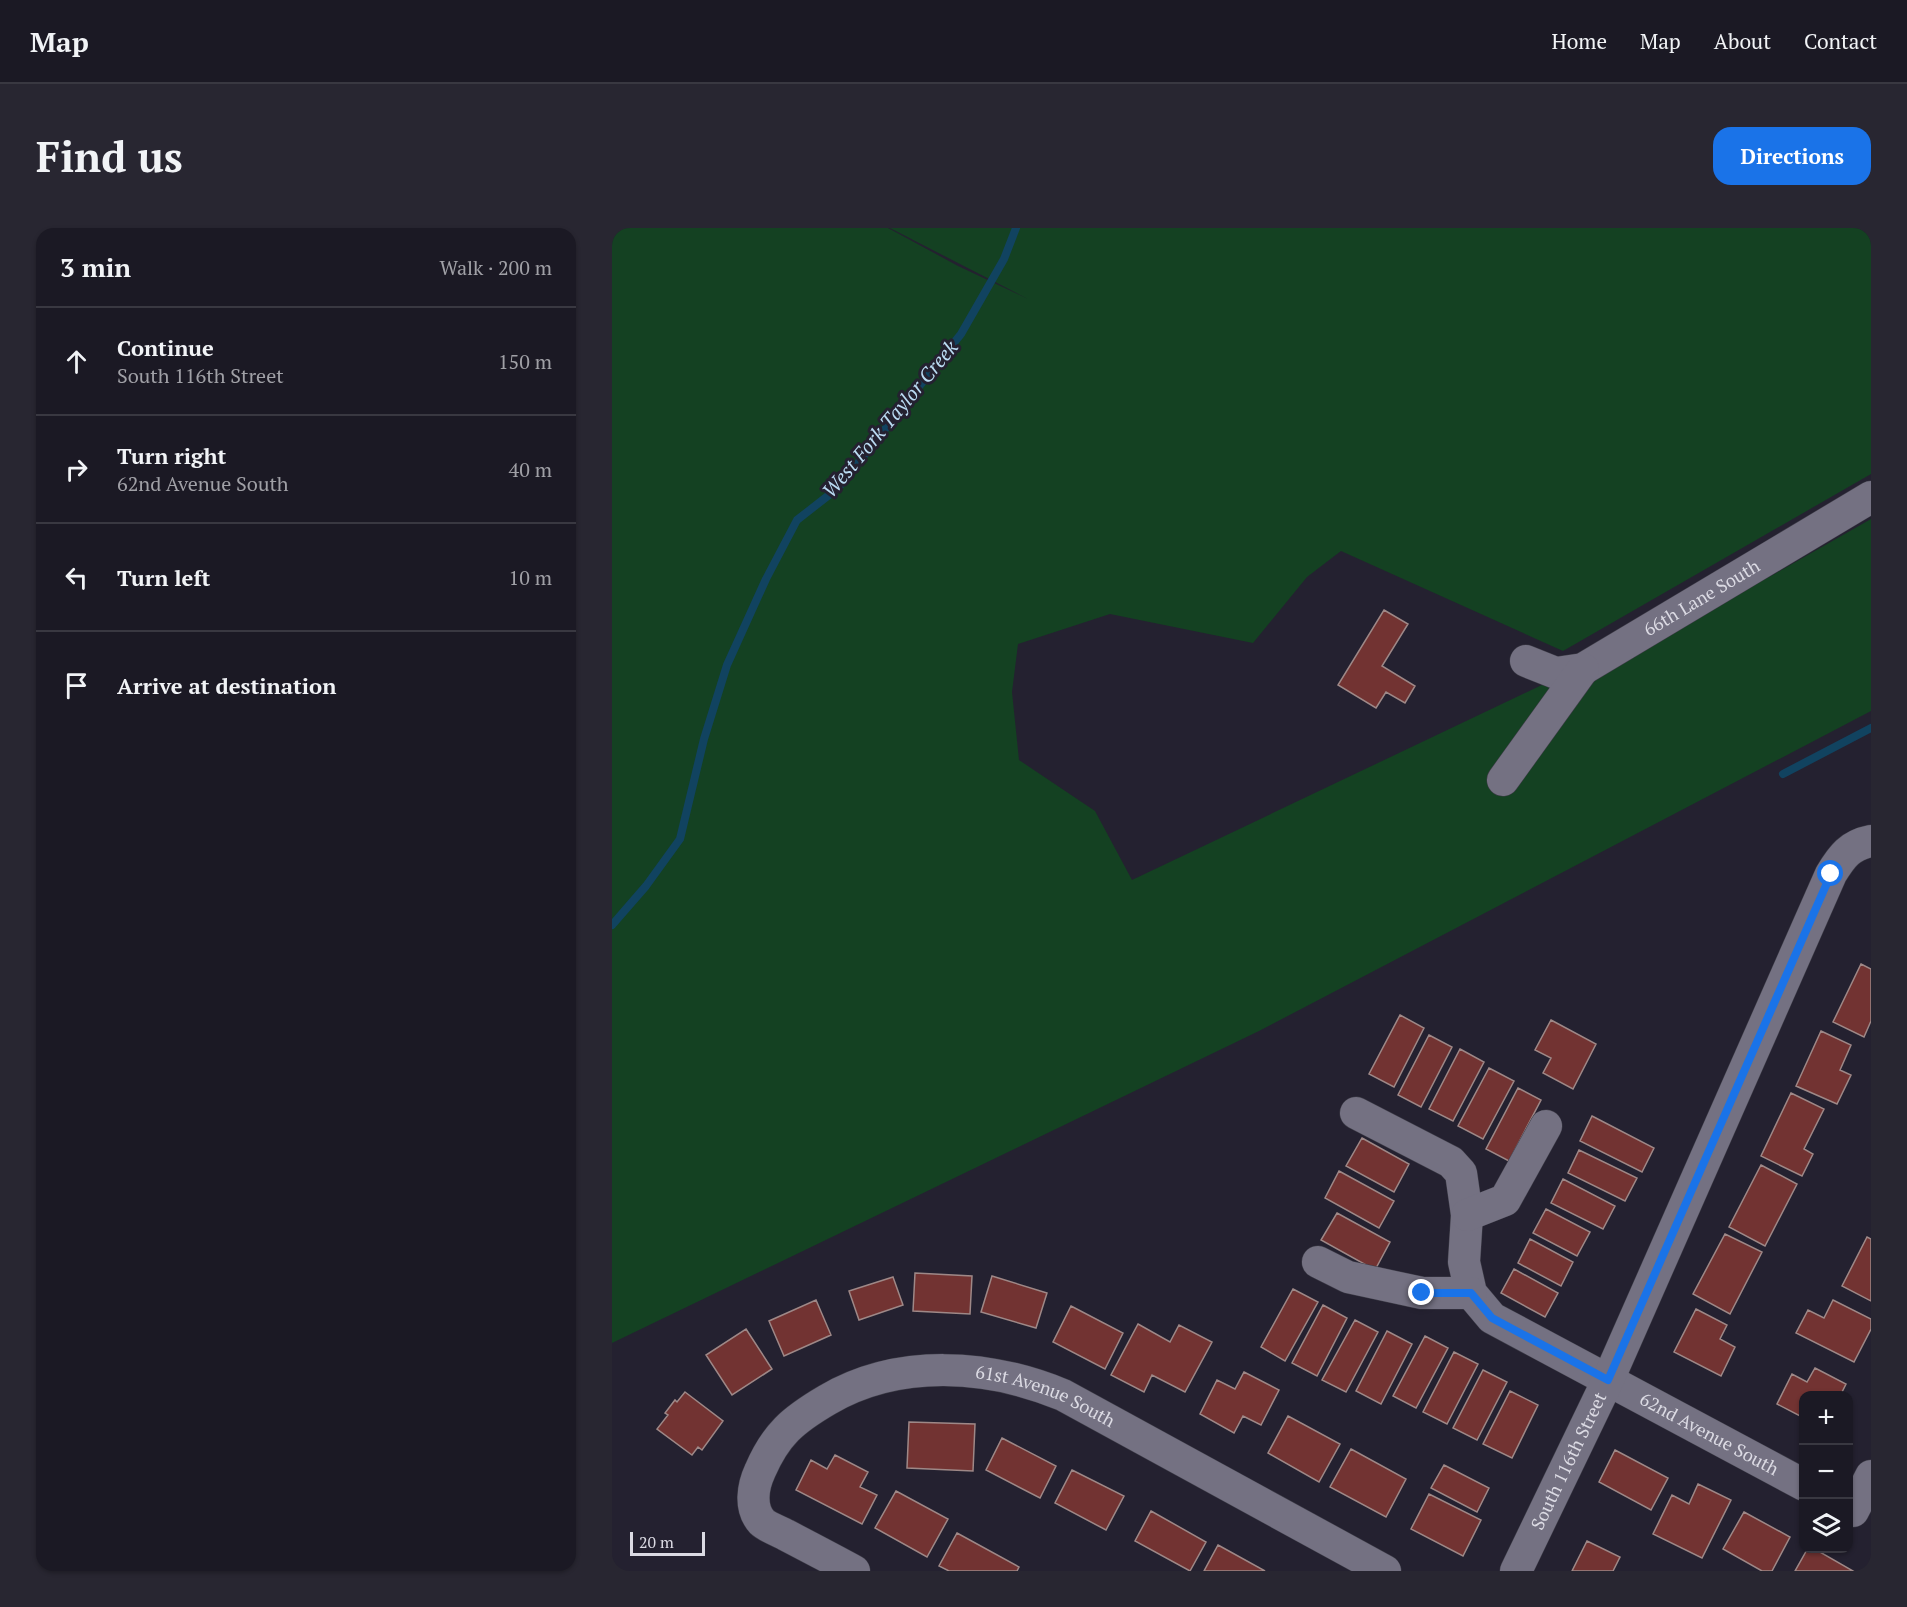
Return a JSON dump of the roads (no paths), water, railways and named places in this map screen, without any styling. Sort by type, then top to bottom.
[{"type":"street","name":"66th Lane South","points":[[1526,662],[1556,673],[1583,669],[1871,497]]},
{"type":"street","points":[[1503,780],[1583,669]]},
{"type":"street","name":"South 116th Street","points":[[1516,1571],[1608,1380],[1831,874],[1843,854],[1856,845],[1870,841]]},
{"type":"street","name":"62nd Avenue South","points":[[1356,1113],[1451,1162],[1461,1173],[1467,1215],[1464,1262],[1471,1293],[1492,1318],[1799,1483]]},
{"type":"street","points":[[1467,1215],[1505,1200],[1546,1126]]},
{"type":"street","points":[[1318,1262],[1348,1277],[1422,1293],[1471,1293]]},
{"type":"street","name":"61st Avenue South","points":[[854,1571],[762,1522],[753,1503],[755,1481],[766,1457],[783,1430],[807,1412],[845,1389],[884,1375],[920,1370],[990,1374],[1034,1383],[1063,1395],[1385,1571]]},
{"type":"street","points":[[1858,1514],[1871,1476]]},
{"type":"waterway","name":"West Fork Taylor Creek","points":[[612,925],[646,886],[680,839],[704,739],[727,665],[766,579],[797,520],[838,488],[961,334],[1004,259],[1016,228]]},
{"type":"waterway","points":[[1783,774],[1871,728]]}]
